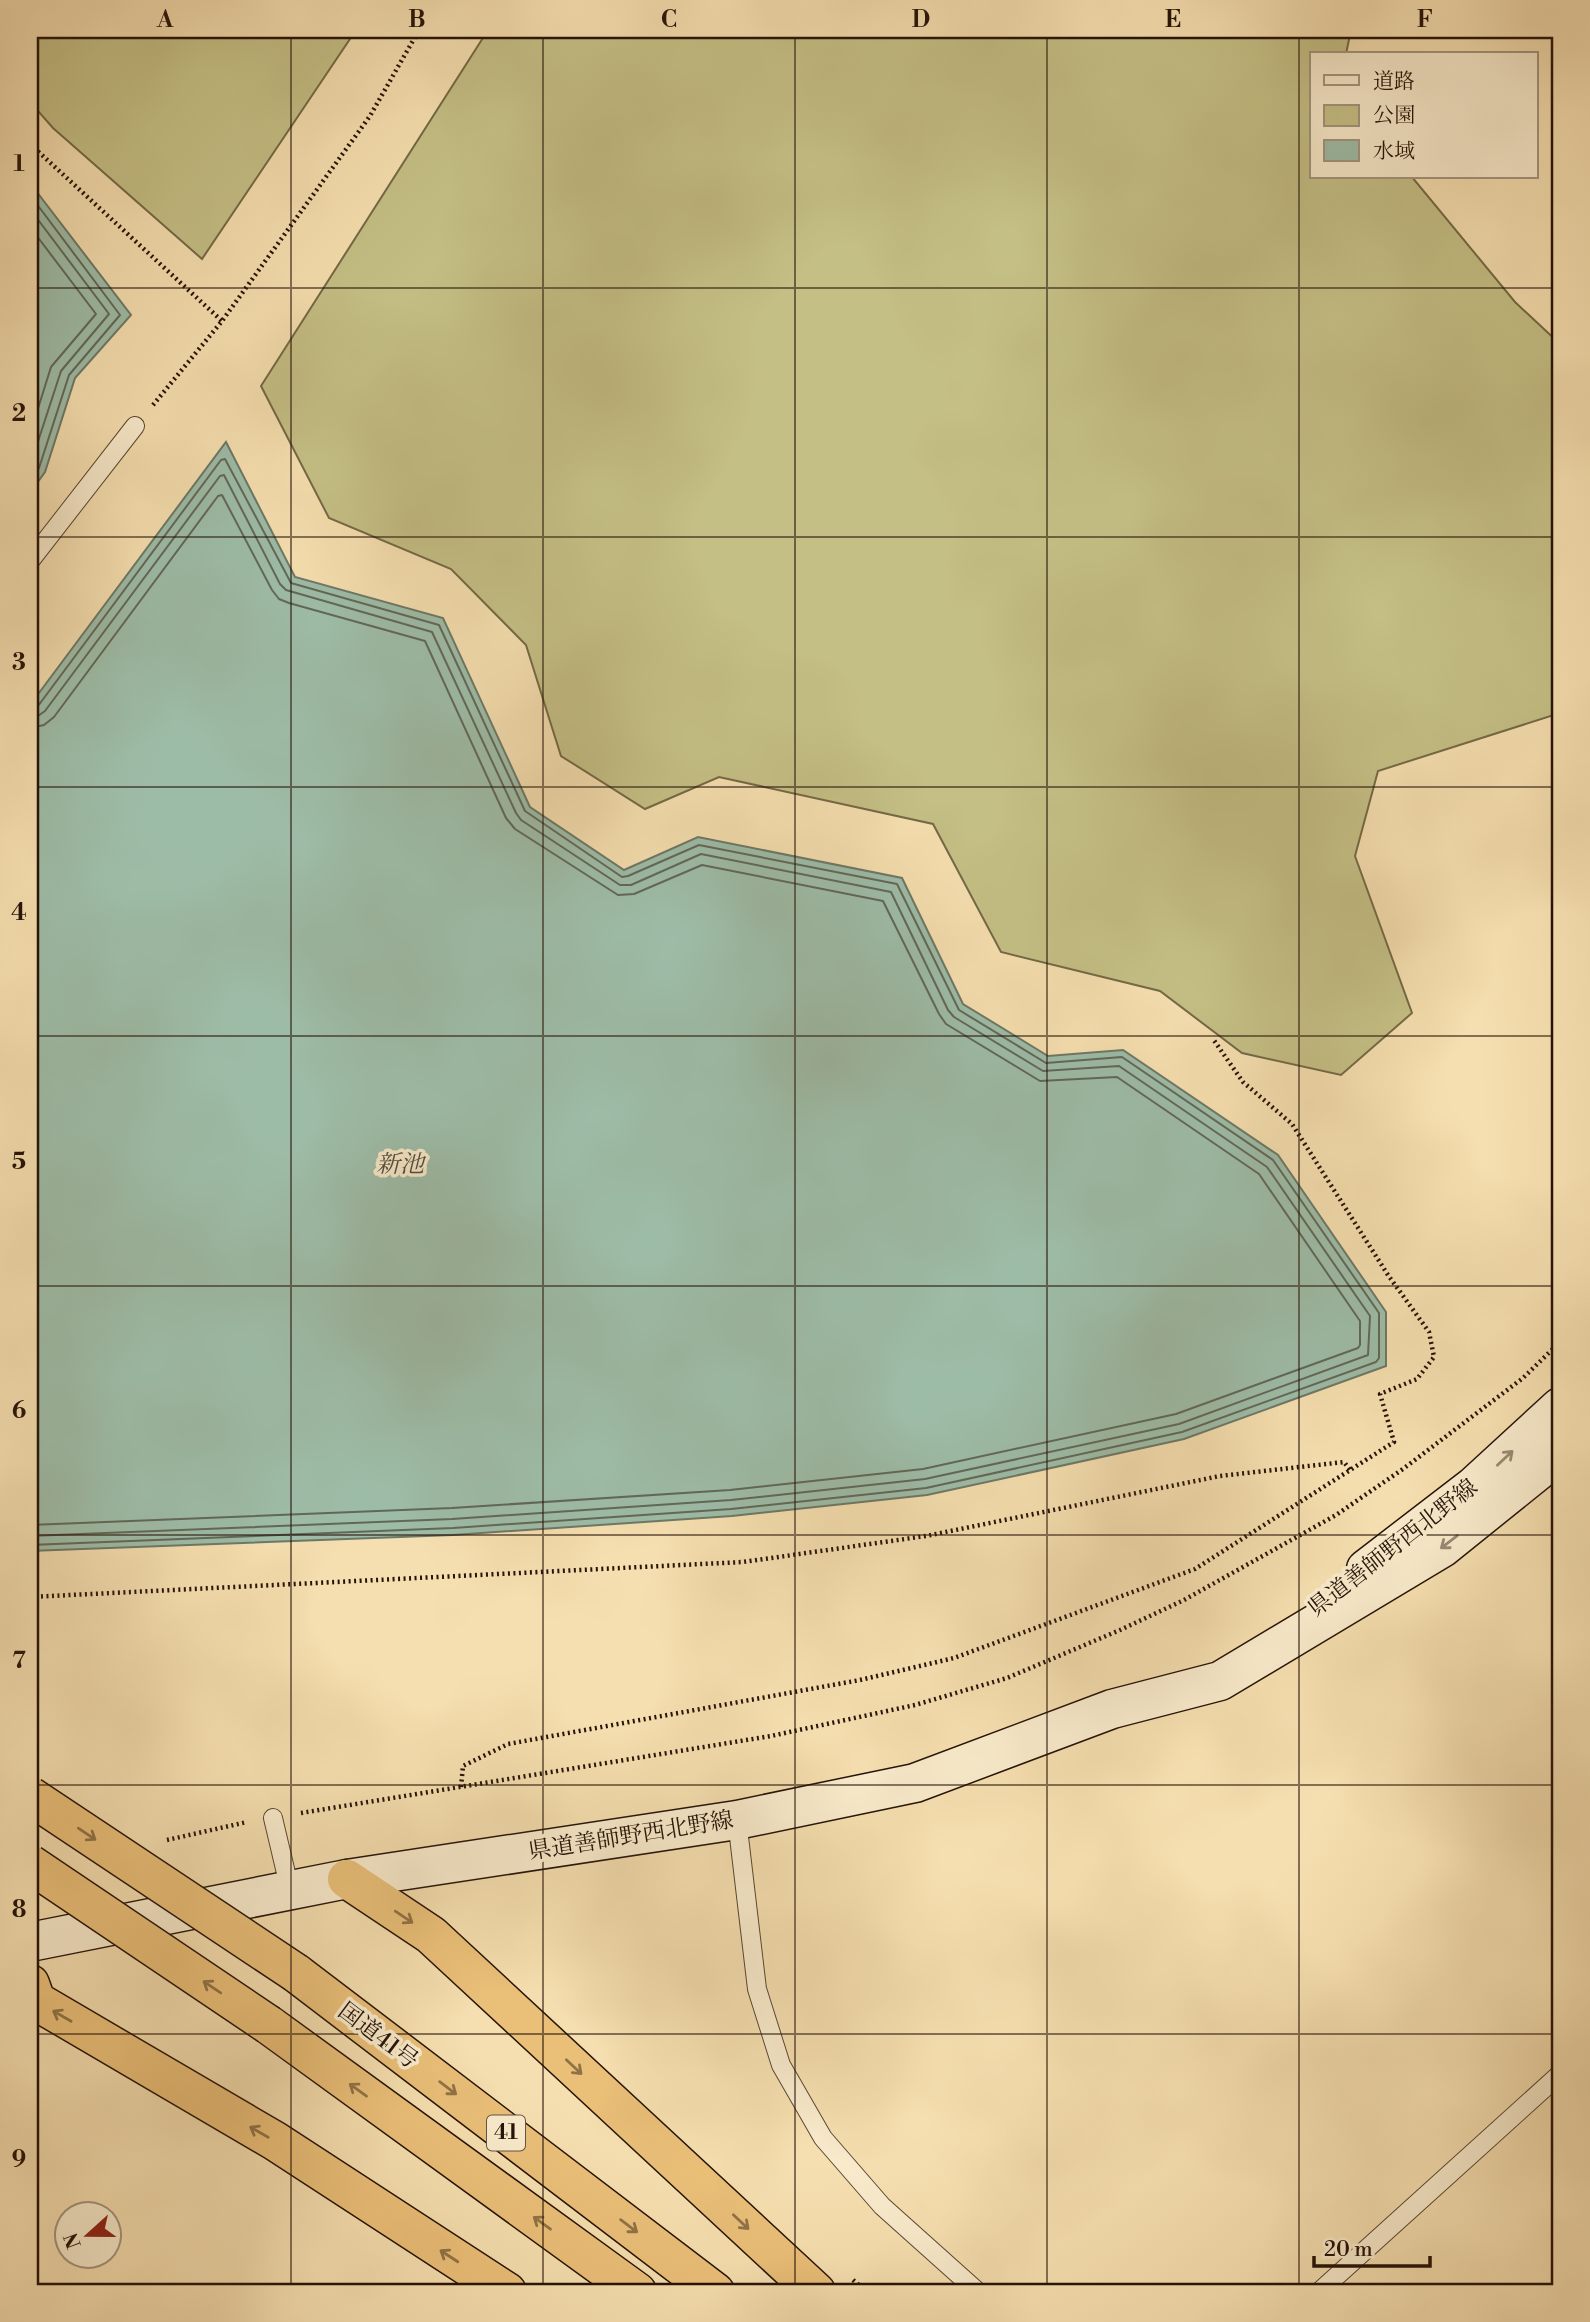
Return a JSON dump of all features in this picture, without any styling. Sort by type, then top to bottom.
[{"type":"highway","name":"国道41号","points":[[30,1796],[296,1973],[715,2292]]},
{"type":"highway","name":"41","points":[[30,1864],[269,2025],[637,2292]]},
{"type":"highway","points":[[347,1879],[431,1934],[816,2292]]},
{"type":"highway","points":[[30,1984],[36,2001],[275,2141],[507,2292]]},
{"type":"main road","name":"県道善師野西北野線","points":[[1220,1681],[1474,1486],[1560,1407]]},
{"type":"main road","name":"県道善師野西北野線","points":[[30,1942],[347,1879],[737,1820],[915,1783],[1112,1709],[1220,1681],[1442,1548],[1560,1453]]},
{"type":"lane","points":[[30,561],[135,426]]},
{"type":"lane","points":[[273,1818],[290,1890]]},
{"type":"lane","points":[[737,1820],[757,1989],[781,2064],[823,2138],[882,2206],[978,2292]]},
{"type":"lane","points":[[1319,2292],[1560,2074]]},
{"type":"path","points":[[135,426],[222,321],[370,116],[419,30]]},
{"type":"path","points":[[30,144],[222,321]]},
{"type":"path","points":[[461,1787],[463,1766],[508,1744],[860,1680],[954,1658],[1195,1569],[1394,1442],[1380,1394],[1417,1379],[1434,1357],[1429,1332],[1388,1275],[1292,1124],[1243,1082],[1213,1039]]},
{"type":"path","points":[[164,1840],[273,1818],[771,1736],[915,1705],[1007,1678],[1184,1600],[1336,1515],[1404,1469],[1512,1386],[1560,1342]]},
{"type":"path","points":[[30,1597],[743,1562],[926,1536],[1220,1476],[1344,1462],[1350,1470]]},
{"type":"green space","points":[[31,30],[356,30],[202,259],[53,128],[30,102]]},
{"type":"green space","points":[[488,30],[1351,30],[1346,52],[1310,52],[1310,178],[1413,178],[1515,302],[1560,344],[1560,713],[1378,771],[1355,856],[1412,1013],[1341,1075],[1242,1053],[1160,991],[1001,952],[933,824],[719,777],[645,809],[561,756],[526,645],[451,569],[329,518],[261,386]]},
{"type":"water","points":[[30,183],[131,315],[75,378],[45,472],[30,493]]},
{"type":"water","name":"新池","points":[[226,442],[295,577],[443,618],[530,807],[624,870],[698,837],[902,878],[963,1004],[1048,1056],[1123,1050],[1278,1155],[1386,1312],[1386,1366],[1184,1439],[927,1495],[732,1516],[453,1535],[30,1551],[30,705]]}]
